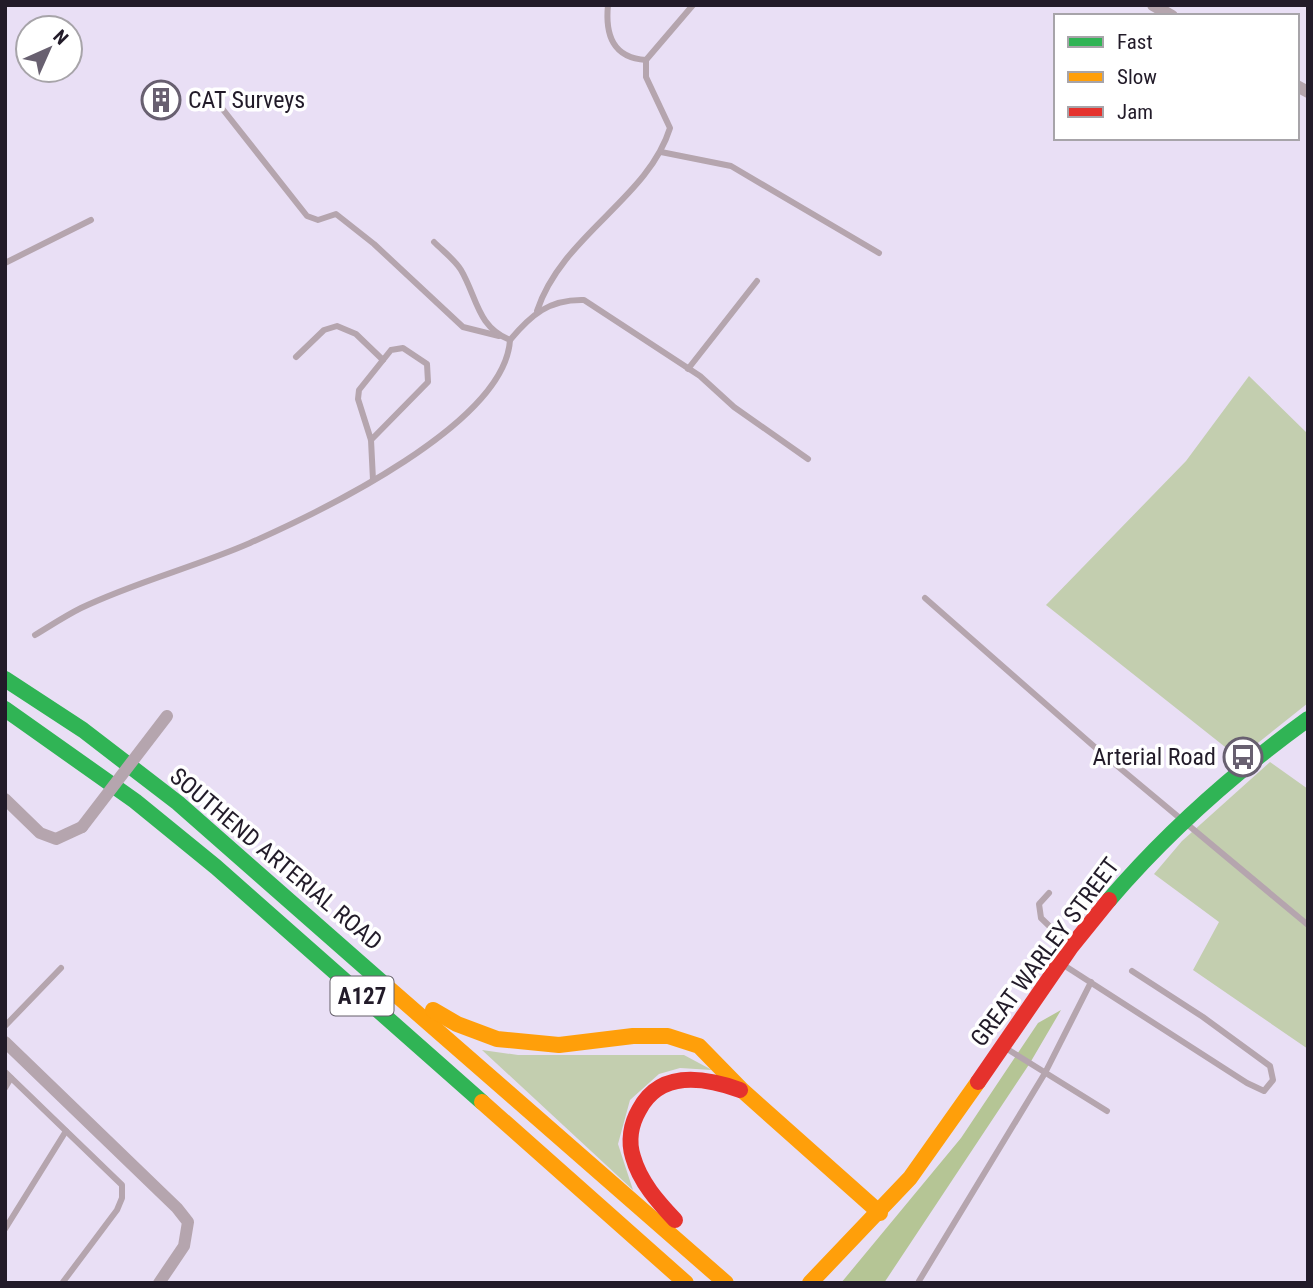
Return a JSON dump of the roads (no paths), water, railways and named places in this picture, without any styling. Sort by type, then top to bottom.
[{"type":"main road","name":"SOUTHEND ARTERIAL ROAD","points":[[5,677],[178,803],[352,952],[726,1283]]},
{"type":"main road","name":"SOUTHEND ARTERIAL ROAD","points":[[5,709],[135,802],[216,867],[685,1283]]},
{"type":"main road","points":[[5,715],[49,738]]},
{"type":"main road","name":"GREAT WARLEY STREET","points":[[815,1278],[880,1213],[936,1144],[1072,947],[1147,858],[1185,820],[1308,719]]},
{"type":"main road","points":[[352,952],[438,1014],[498,1039],[559,1045],[633,1036],[668,1036],[699,1046],[743,1091],[880,1213]]},
{"type":"main road","points":[[740,1283],[656,1200],[641,1180],[632,1156],[631,1138],[632,1122],[639,1106],[651,1092],[665,1082],[685,1077],[707,1079],[743,1091]]},
{"type":"street","points":[[1153,5],[1169,14]]},
{"type":"street","points":[[5,799],[40,833],[56,839],[82,827],[167,716]]},
{"type":"street","points":[[5,1042],[177,1208],[188,1222],[184,1246],[159,1283]]},
{"type":"lane","points":[[608,5],[609,36],[615,48],[631,59],[646,60]]},
{"type":"lane","points":[[35,635],[81,608],[250,543],[373,480],[446,433],[485,394],[509,358],[510,340],[537,311],[545,287],[563,260],[661,152],[670,128],[658,97],[646,77],[646,60],[692,5]]},
{"type":"lane","points":[[217,103],[307,216],[318,220],[336,214],[374,244],[463,327],[510,340]]},
{"type":"lane","points":[[661,152],[732,166],[879,253]]},
{"type":"lane","points":[[5,263],[91,220]]},
{"type":"lane","points":[[435,242],[460,267],[480,316],[500,336]]},
{"type":"lane","points":[[688,369],[757,281]]},
{"type":"lane","points":[[537,311],[569,300],[584,300],[688,369],[734,407],[808,458]]},
{"type":"lane","points":[[296,357],[324,330],[337,326],[356,334],[383,360]]},
{"type":"lane","points":[[371,440],[428,382],[427,364],[403,348],[391,350],[359,390],[358,399],[371,440],[373,480]]},
{"type":"lane","points":[[925,598],[1097,749],[1308,925]]},
{"type":"lane","points":[[1049,892],[1039,904],[1041,918],[1072,947]]},
{"type":"lane","points":[[1061,963],[1247,1083],[1264,1091],[1269,1087],[1273,1080],[1270,1066],[1203,1017],[1132,971]]},
{"type":"lane","points":[[5,1026],[61,968]]},
{"type":"lane","points":[[919,1281],[1045,1073],[1091,982]]},
{"type":"lane","points":[[1002,1046],[1107,1111]]},
{"type":"lane","points":[[5,1072],[122,1185],[122,1198],[63,1282]]},
{"type":"lane","points":[[5,1088],[11,1078]]},
{"type":"lane","points":[[5,1229],[66,1131]]},
{"type":"place","name":"CAT Surveys","points":[[161,100]]},
{"type":"place","name":"Arterial Road","points":[[1243,757]]}]
